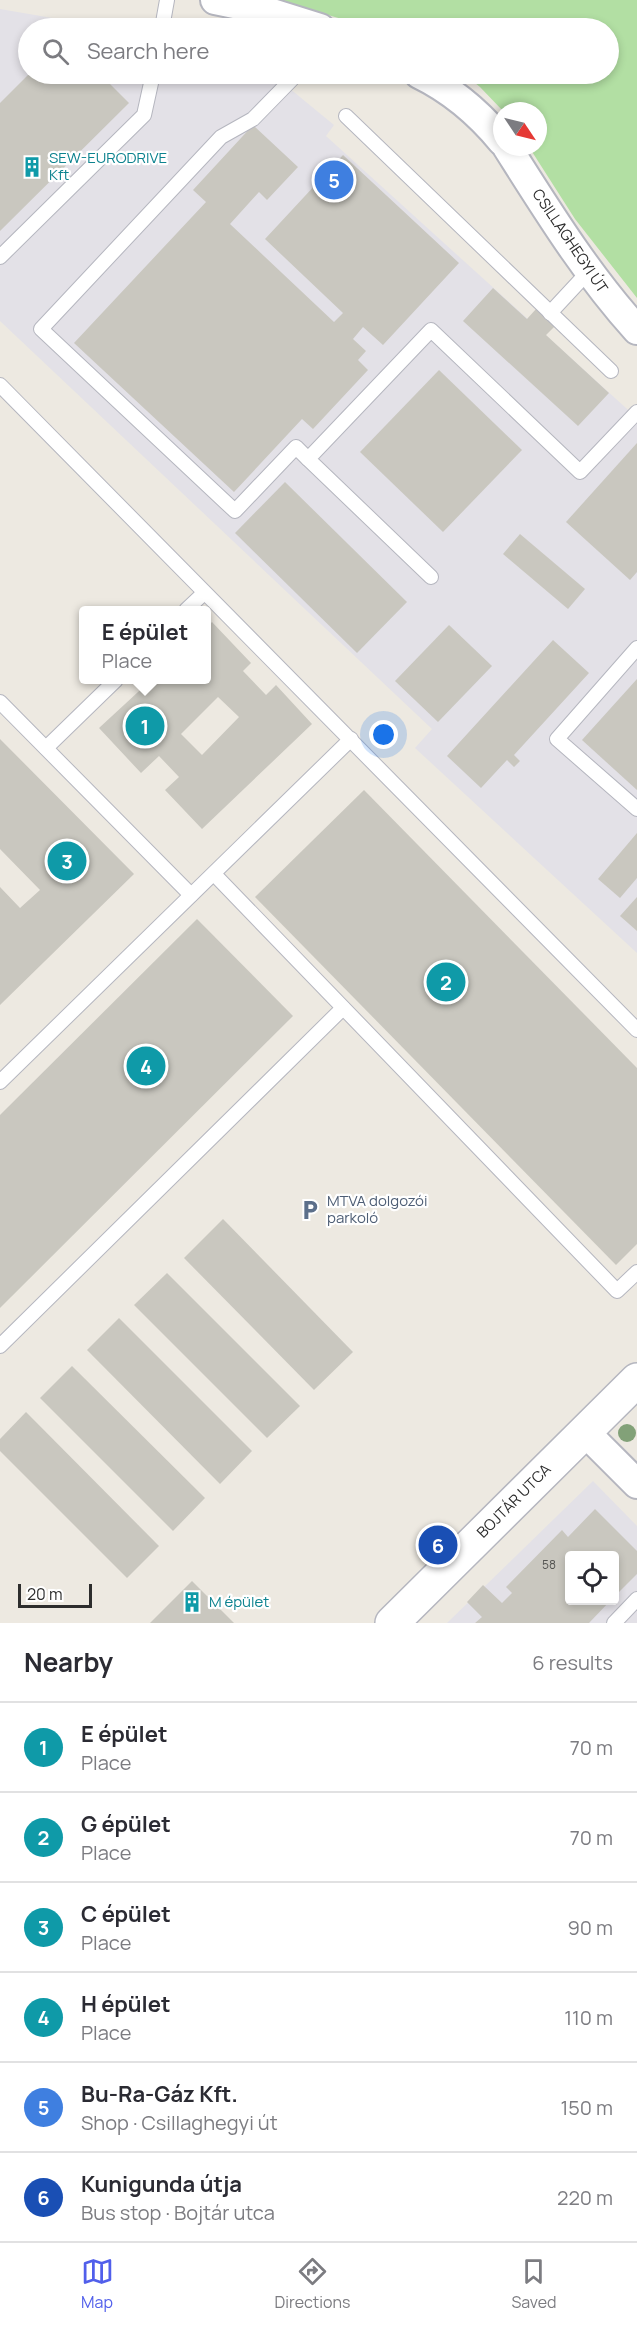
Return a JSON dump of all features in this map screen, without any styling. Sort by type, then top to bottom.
[{"type":"street","points":[[215,0],[259,9],[288,18]]},
{"type":"street","points":[[441,84],[468,104],[493,131]]},
{"type":"street","name":"CSILLAGHEGYI ÚT","points":[[513,156],[613,304],[637,330]]},
{"type":"street","name":"BOJTÁR UTCA","points":[[392,1623],[637,1380]]},
{"type":"street","points":[[585,1431],[637,1484]]},
{"type":"lane","points":[[164,18],[167,0]]},
{"type":"lane","points":[[0,257],[144,115],[151,84]]},
{"type":"lane","points":[[287,84],[253,119],[221,137],[41,328],[235,511],[296,447],[431,577]]},
{"type":"lane","points":[[346,116],[611,371]]},
{"type":"lane","points":[[550,312],[590,271]]},
{"type":"lane","points":[[308,459],[431,330],[580,472],[637,412]]},
{"type":"lane","points":[[0,385],[637,1030]]},
{"type":"lane","points":[[190,606],[204,593]]},
{"type":"lane","points":[[637,648],[557,739],[637,809]]},
{"type":"lane","points":[[46,748],[112,684]]},
{"type":"lane","points":[[0,702],[191,895]]},
{"type":"lane","points":[[0,1082],[351,740]]},
{"type":"lane","points":[[214,874],[617,1291],[637,1272]]},
{"type":"lane","points":[[0,1346],[343,1008]]},
{"type":"lane","points":[[614,1623],[637,1599]]},
{"type":"shaded area","points":[[0,9],[52,18],[18,18],[18,84],[284,84],[334,125],[326,136],[637,418],[637,953],[415,748],[432,729],[0,321]]},
{"type":"shaded area","points":[[593,1481],[637,1526],[637,1623],[447,1623]]},
{"type":"green space","points":[[276,0],[637,0],[637,298],[575,219],[535,156],[547,156],[547,102],[494,102],[476,84],[619,84],[619,18],[338,18]]},
{"type":"building","name":"SEW-EURODRIVE Kft","points":[[19,84],[110,84],[129,103],[0,231],[0,103]]},
{"type":"building","points":[[253,125],[298,167],[267,200],[259,192],[230,224],[334,322],[343,313],[265,239],[343,155],[459,263],[383,345],[363,327],[353,339],[366,351],[358,360],[368,370],[313,429],[302,419],[234,492],[74,343],[206,202],[193,190]]},
{"type":"building","points":[[493,288],[527,319],[536,309],[555,326],[546,335],[609,393],[578,426],[463,321]]},
{"type":"building","points":[[439,370],[522,450],[443,532],[360,452]]},
{"type":"building","points":[[637,443],[637,572],[630,580],[566,522]]},
{"type":"building","points":[[285,482],[407,602],[357,653],[235,533]]},
{"type":"building","points":[[520,534],[585,589],[568,609],[503,554]]},
{"type":"building","points":[[212,622],[251,663],[243,671],[266,695],[276,685],[312,724],[202,829],[165,790],[179,777],[159,756],[141,773],[99,728],[147,684],[211,684]],"holes":[[[218,697],[239,717],[202,755],[181,734]]]},
{"type":"building","points":[[449,625],[492,666],[438,722],[395,681]]},
{"type":"building","points":[[553,640],[589,673],[514,755],[520,761],[514,767],[507,760],[481,788],[447,756]]},
{"type":"building","points":[[637,679],[637,790],[582,740]]},
{"type":"building","points":[[0,739],[134,874],[0,1005],[0,887],[20,908],[40,890],[0,849]]},
{"type":"building","points":[[364,790],[637,1068],[637,1244],[616,1265],[255,897]]},
{"type":"building","points":[[637,833],[637,878],[620,898],[598,879]]},
{"type":"building","points":[[637,897],[637,931],[620,916]]},
{"type":"building","points":[[197,919],[293,1016],[0,1308],[0,1115]]},
{"type":"building","points":[[223,1219],[353,1352],[314,1390],[184,1258]]},
{"type":"building","points":[[167,1273],[300,1406],[267,1438],[134,1305]]},
{"type":"building","points":[[119,1318],[252,1451],[220,1484],[87,1350]]},
{"type":"building","points":[[72,1366],[205,1498],[173,1531],[40,1398]]},
{"type":"building","points":[[26,1412],[159,1546],[127,1578],[0,1451],[0,1439]]},
{"type":"building","points":[[595,1509],[637,1551],[637,1574],[619,1592],[619,1551],[565,1551],[565,1605],[606,1605],[589,1623],[475,1623],[482,1617],[467,1602],[483,1585],[502,1603],[512,1593],[506,1587],[562,1530],[568,1537]]},
{"type":"building","name":"M épület","points":[[192,1581],[234,1623],[150,1623]]},
{"type":"place","name":"SEW-EURODRIVE Kft","points":[[32,167]]},
{"type":"place","name":"Bu-Ra-Gáz Kft.","points":[[334,180]]},
{"type":"place","name":"E épület","points":[[145,726]]},
{"type":"place","name":"C épület","points":[[67,861]]},
{"type":"place","name":"G épület","points":[[446,982]]},
{"type":"place","name":"H épület","points":[[146,1066]]},
{"type":"place","name":"MTVA dolgozói parkoló","points":[[310,1210]]},
{"type":"place","name":"Kunigunda útja","points":[[438,1545]]},
{"type":"place","name":"M épület","points":[[192,1602]]}]
